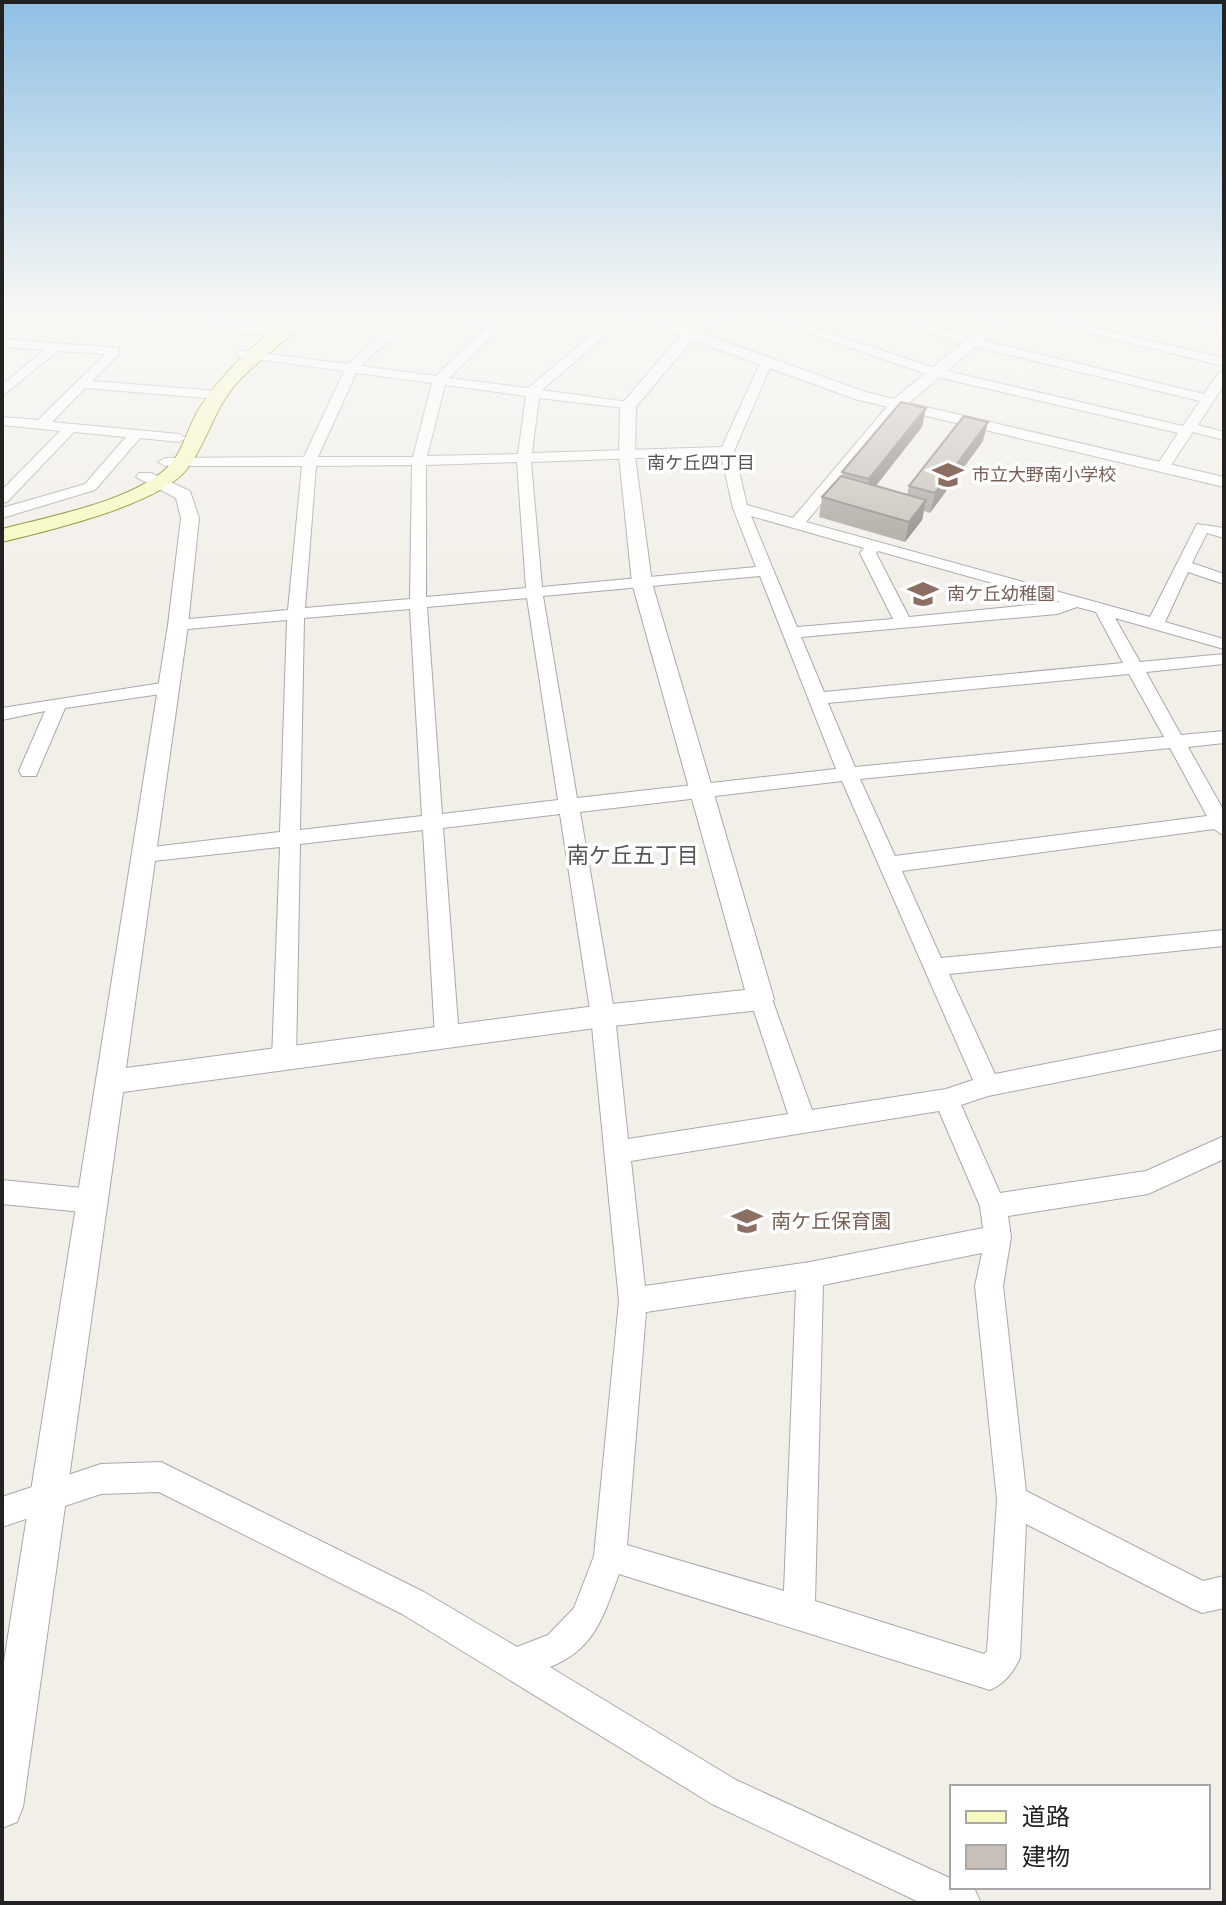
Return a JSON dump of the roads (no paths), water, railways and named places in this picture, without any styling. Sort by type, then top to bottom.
[{"type":"main road","points":[[2,526],[163,472],[179,438],[205,403]]},
{"type":"main road","points":[[2,536],[140,493],[163,472],[206,412],[209,403]]},
{"type":"street","points":[[41,425],[63,403]]},
{"type":"street","points":[[284,1059],[296,614],[309,462],[336,403]]},
{"type":"street","points":[[434,403],[419,461],[418,603],[447,1037]]},
{"type":"street","points":[[516,1664],[559,1647],[586,1619],[610,1556],[633,1301],[603,1016],[534,593],[524,458],[531,403]]},
{"type":"street","points":[[608,403],[628,406]]},
{"type":"street","points":[[631,403],[628,406],[627,456],[642,583],[761,999],[803,1120]]},
{"type":"street","points":[[748,403],[727,451],[740,508],[887,865],[988,1086]]},
{"type":"street","points":[[889,403],[1224,482]]},
{"type":"street","points":[[796,524],[898,403]]},
{"type":"street","points":[[1072,403],[1224,436]]},
{"type":"street","points":[[1162,468],[1209,403]]},
{"type":"street","points":[[4,423],[179,438]]},
{"type":"street","points":[[2,499],[70,428]]},
{"type":"street","points":[[2,513],[90,487],[136,434]]},
{"type":"street","points":[[163,472],[309,462],[727,451]]},
{"type":"street","points":[[2,1807],[178,625],[190,518],[184,495],[163,472]]},
{"type":"street","points":[[740,508],[1224,644]]},
{"type":"street","points":[[1155,624],[1202,527],[1224,533]]},
{"type":"street","points":[[874,546],[868,553],[902,621]]},
{"type":"street","points":[[1182,565],[1224,579]]},
{"type":"street","points":[[178,625],[766,571]]},
{"type":"street","points":[[790,633],[1057,609],[1076,602]]},
{"type":"street","points":[[887,865],[1223,824],[1102,609]]},
{"type":"street","points":[[817,698],[1135,670],[1224,659]]},
{"type":"street","points":[[2,714],[168,688]]},
{"type":"street","points":[[29,771],[58,703]]},
{"type":"street","points":[[144,855],[848,774],[1224,737]]},
{"type":"street","points":[[935,967],[1224,938]]},
{"type":"street","points":[[109,1082],[603,1016],[761,999]]},
{"type":"street","points":[[617,1152],[946,1099],[988,1086],[1224,1039]]},
{"type":"street","points":[[610,1556],[990,1673],[1003,1658],[1012,1500],[989,1286],[998,1237],[993,1206],[946,1099]]},
{"type":"street","points":[[993,1206],[1148,1182],[1224,1147]]},
{"type":"street","points":[[2,1192],[92,1201]]},
{"type":"street","points":[[633,1301],[810,1275],[998,1237]]},
{"type":"street","points":[[799,1612],[810,1275]]},
{"type":"street","points":[[2,1512],[101,1479],[161,1477],[413,1603],[724,1792],[962,1903]]},
{"type":"street","points":[[1012,1500],[1202,1597],[1224,1592]]},
{"type":"place","name":"市立大野南小学校","points":[[948,475]]},
{"type":"place","name":"南ケ丘幼稚園","points":[[923,594]]},
{"type":"place","name":"南ケ丘保育園","points":[[747,1221]]},
{"type":"district","name":"南ケ丘四丁目","points":[[701,463]]},
{"type":"district","name":"南ケ丘五丁目","points":[[633,855]]}]
